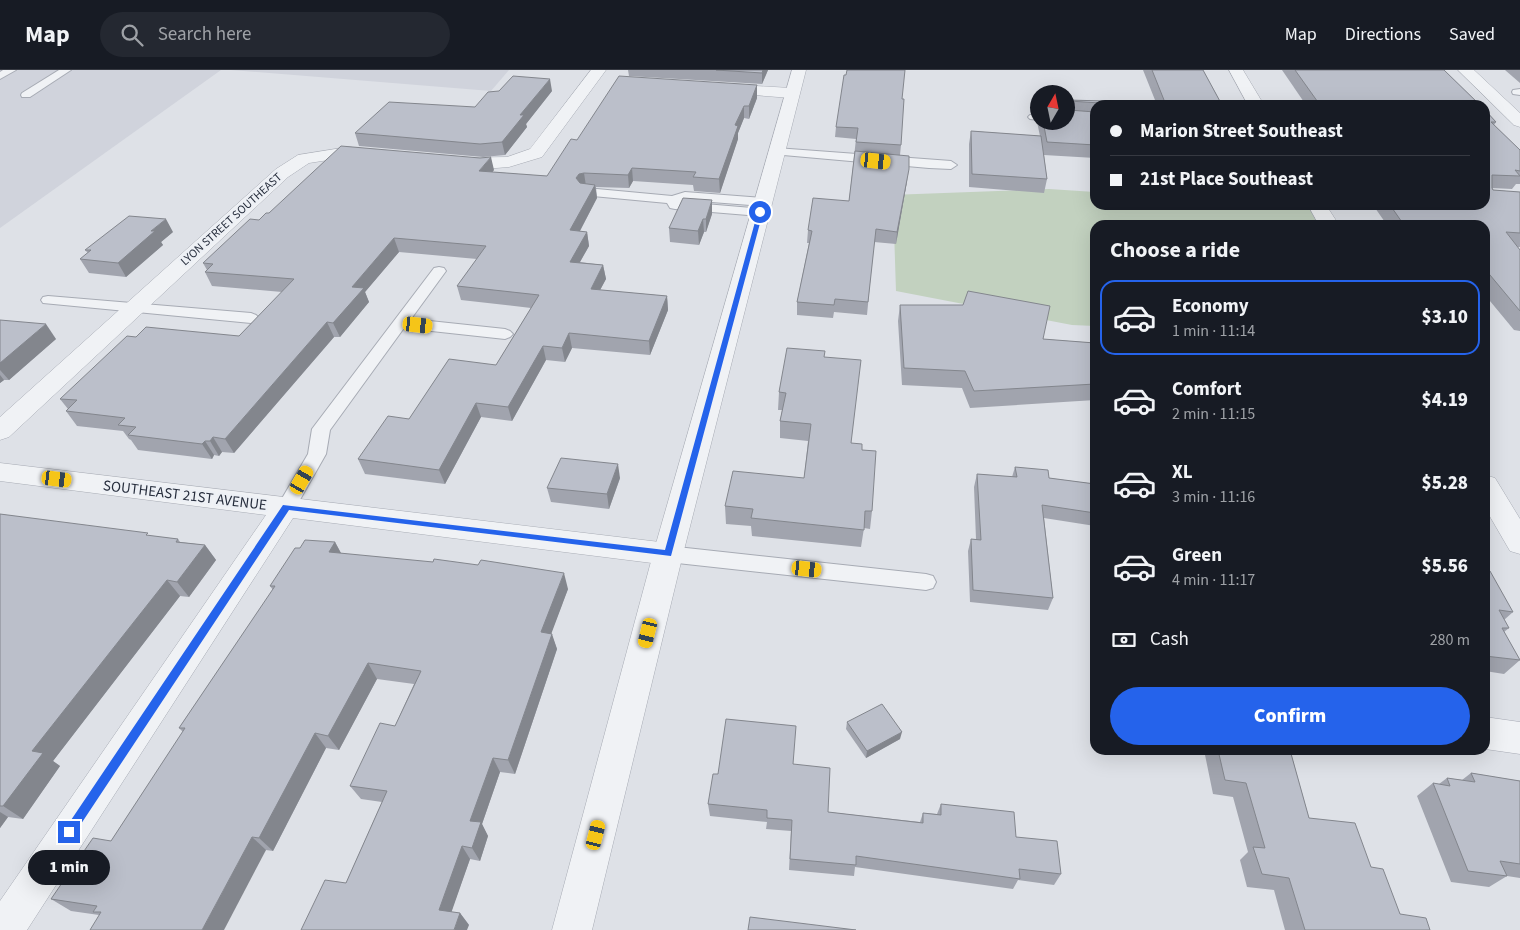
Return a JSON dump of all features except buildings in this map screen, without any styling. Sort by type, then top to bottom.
[{"type":"street","points":[[1236,70],[1253,100]]},
{"type":"street","points":[[1464,70],[1520,122]]},
{"type":"street","points":[[434,160],[483,164],[509,162],[536,153],[601,77]]},
{"type":"street","points":[[572,930],[668,554],[795,82],[708,88]]},
{"type":"street","name":"LYON STREET SOUTHEAST","points":[[0,431],[282,173],[304,158],[348,152],[386,155]]},
{"type":"street","name":"SOUTHEAST 21ST AVENUE","points":[[0,472],[668,554]]},
{"type":"street","points":[[1490,492],[1520,543]]},
{"type":"street","points":[[4,930],[286,507]]},
{"type":"street","points":[[1490,734],[1520,738]]},
{"type":"lane","points":[[0,76],[11,70]]},
{"type":"lane","points":[[26,95],[66,70]]},
{"type":"lane","points":[[776,152],[951,165]]},
{"type":"lane","points":[[586,192],[673,200],[673,203],[676,205],[761,207]]},
{"type":"lane","points":[[286,507],[317,454],[321,429],[439,271]]},
{"type":"lane","points":[[48,300],[136,306],[251,318]]},
{"type":"lane","points":[[401,323],[505,334]]},
{"type":"lane","points":[[668,554],[926,582]]},
{"type":"shaded area","points":[[0,70],[221,70],[0,228]]},
{"type":"shaded area","points":[[231,70],[509,70],[491,91]]},
{"type":"green space","points":[[1049,189],[1090,192],[1090,210],[1310,210],[1316,220],[1090,220],[1090,326],[1072,325],[896,291],[894,230],[890,195]]},
{"type":"route","points":[[69,832],[286,507],[668,554],[760,212]]}]
